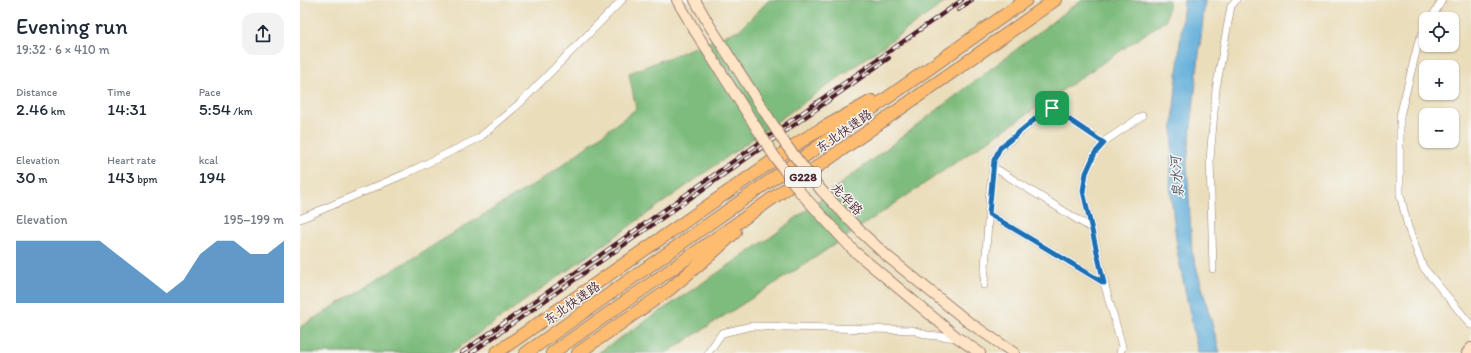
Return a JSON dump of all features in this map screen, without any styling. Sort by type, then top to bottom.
[{"type":"highway","name":"东北快速路","points":[[526,353],[1026,0]]},
{"type":"highway","name":"东北快速路","points":[[552,353],[1055,0]]},
{"type":"highway","points":[[496,353],[801,141],[910,82]]},
{"type":"highway","points":[[578,353],[670,289],[710,255],[766,203]]},
{"type":"street","points":[[300,219],[406,174],[479,138],[520,103],[622,0]]},
{"type":"street","points":[[677,0],[775,157],[800,192],[854,251],[958,338],[980,353]]},
{"type":"street","name":"龙华路","points":[[694,0],[786,145],[821,190],[862,233],[887,256],[967,321],[1014,353]]},
{"type":"street","points":[[1213,269],[1210,178],[1216,89],[1231,6],[1236,0]]},
{"type":"street","points":[[1435,12],[1442,0]]},
{"type":"street","points":[[1419,40],[1400,116],[1400,194],[1408,227],[1424,267],[1471,326]]},
{"type":"street","points":[[984,286],[994,160],[1000,148],[1046,110],[1052,108],[1104,143]]},
{"type":"street","points":[[1120,353],[1122,346],[1104,283],[1083,191],[1086,173],[1095,153],[1104,143],[1142,116]]},
{"type":"street","points":[[993,170],[998,170],[1091,228]]},
{"type":"street","points":[[989,214],[1104,283]]},
{"type":"street","points":[[708,353],[722,333],[752,326],[912,330],[927,335],[958,338]]},
{"type":"street","points":[[1467,353],[1471,348]]},
{"type":"green space","points":[[769,0],[948,0],[451,353],[300,353],[300,327],[552,173],[636,109],[629,73],[739,30]]},
{"type":"green space","points":[[1081,0],[1169,0],[1166,20],[813,259],[666,353],[598,353],[771,237]]},
{"type":"water","name":"泉水河","points":[[1184,0],[1205,0],[1187,163],[1192,251],[1220,353],[1198,353],[1178,256],[1170,186],[1174,108]]},
{"type":"railway","points":[[461,353],[962,0]]},
{"type":"railway","points":[[958,10],[972,0]]},
{"type":"railway","points":[[471,353],[889,58]]},
{"type":"route","points":[[1052,108],[1104,143],[1095,153],[1086,173],[1083,191],[1104,283],[989,214],[990,190],[994,160],[1000,148],[1046,110],[1052,108]]}]
